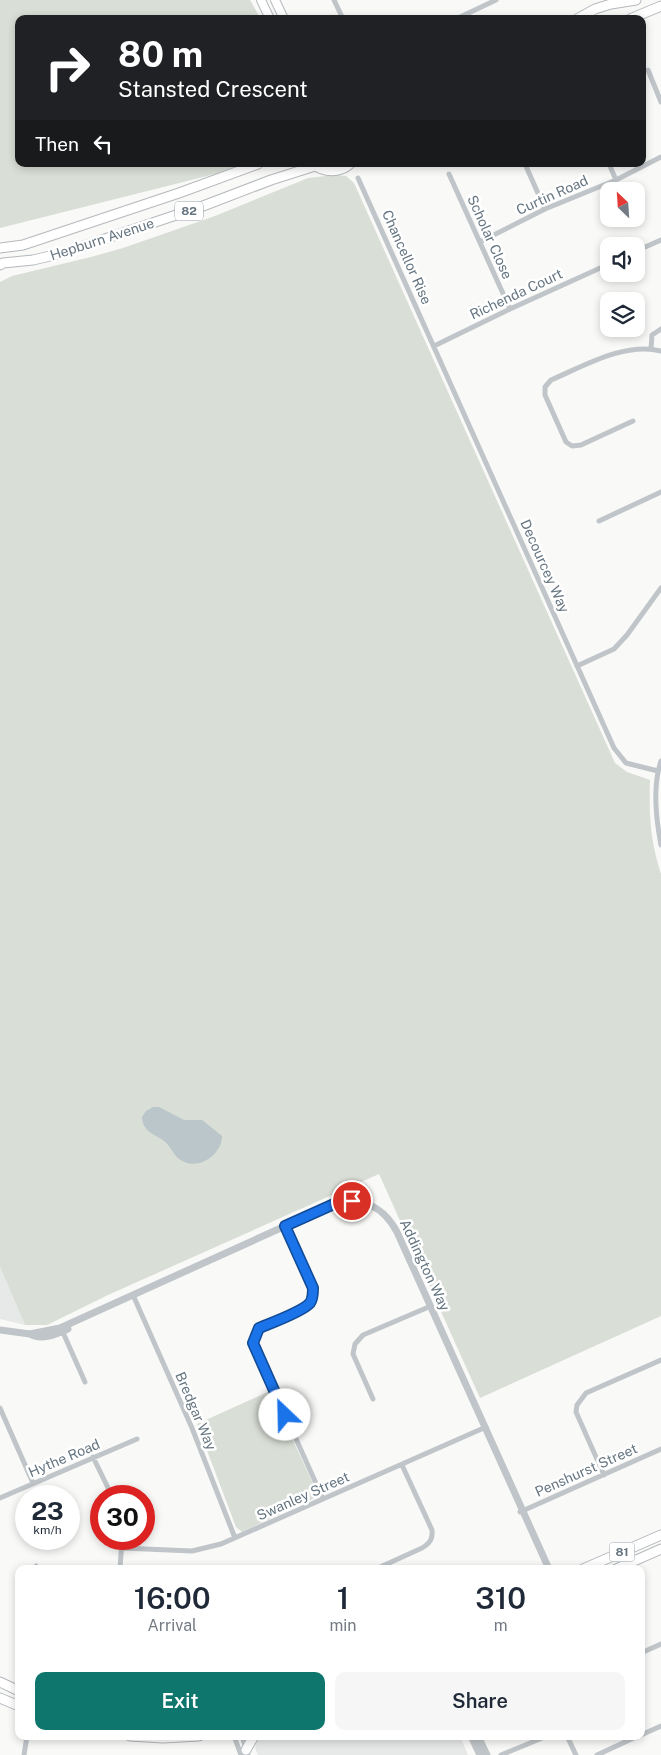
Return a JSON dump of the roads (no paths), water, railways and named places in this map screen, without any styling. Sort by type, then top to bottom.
[{"type":"main road","points":[[261,0],[268,15]]},
{"type":"main road","points":[[275,0],[282,15]]},
{"type":"main road","points":[[584,15],[611,4],[636,0]]},
{"type":"main road","points":[[640,15],[661,6]]},
{"type":"main road","name":"Hepburn Avenue","points":[[0,248],[23,246],[250,167]]},
{"type":"main road","name":"Hepburn Avenue","points":[[0,265],[63,254],[203,206],[308,167]]},
{"type":"main road","name":"82","points":[[318,167],[325,170],[337,171],[344,167]]},
{"type":"main road","name":"81","points":[[593,1565],[661,1535]]},
{"type":"main road","name":"81","points":[[625,1565],[661,1549]]},
{"type":"main road","points":[[0,1682],[15,1689]]},
{"type":"main road","points":[[0,1698],[15,1704]]},
{"type":"main road","points":[[245,1753],[252,1740]]},
{"type":"street","points":[[334,0],[341,15]]},
{"type":"street","points":[[464,15],[496,0]]},
{"type":"street","points":[[648,70],[661,102]]},
{"type":"street","name":"Curtin Road","points":[[646,165],[661,157]]},
{"type":"street","points":[[526,167],[545,209]]},
{"type":"street","points":[[610,167],[616,180]]},
{"type":"street","name":"Curtin Road","points":[[480,242],[545,209],[616,180],[641,167]]},
{"type":"street","name":"Scholar Close","points":[[449,174],[510,309]]},
{"type":"street","name":"Chancellor Rise","points":[[358,178],[434,346]]},
{"type":"street","points":[[645,247],[661,240]]},
{"type":"street","name":"Richenda Court","points":[[434,346],[600,268]]},
{"type":"street","points":[[651,348],[652,335],[661,329]]},
{"type":"street","name":"Decourcey Way","points":[[434,346],[614,748],[626,763],[658,771]]},
{"type":"street","points":[[633,421],[581,445],[572,446],[566,442],[544,395],[545,387],[551,380],[616,353],[651,348],[661,351]]},
{"type":"street","points":[[599,521],[661,492]]},
{"type":"street","points":[[577,666],[614,649],[628,635],[661,588]]},
{"type":"street","points":[[661,761],[658,771],[656,808],[661,845]]},
{"type":"street","name":"Addington Way","points":[[0,1331],[30,1334],[61,1330],[286,1228],[334,1204],[361,1202],[379,1210],[391,1221],[397,1232],[429,1307],[548,1565]]},
{"type":"street","points":[[286,1228],[313,1288],[313,1296],[310,1303],[303,1309],[259,1328],[253,1343],[323,1499]]},
{"type":"street","name":"Bredgar Way","points":[[134,1297],[192,1428],[235,1538]]},
{"type":"street","points":[[373,1399],[353,1354],[355,1344],[363,1335],[429,1307]]},
{"type":"street","points":[[61,1330],[85,1382]]},
{"type":"street","points":[[604,1475],[576,1412],[577,1405],[586,1393],[661,1360]]},
{"type":"street","points":[[0,1408],[33,1483]]},
{"type":"street","name":"Swanley Street","points":[[155,1550],[192,1552],[221,1544],[484,1428]]},
{"type":"street","name":"Hythe Road","points":[[0,1498],[136,1439]]},
{"type":"street","name":"Penshurst Street","points":[[522,1511],[661,1449]]},
{"type":"street","points":[[93,1458],[106,1485]]},
{"type":"street","points":[[385,1565],[422,1548],[433,1537],[432,1530],[402,1464]]},
{"type":"street","name":"Addington Way","points":[[522,1511],[542,1565]]},
{"type":"street","points":[[120,1565],[122,1550]]},
{"type":"street","points":[[645,1651],[661,1644]]},
{"type":"street","points":[[645,1734],[661,1726]]},
{"type":"street","points":[[24,1755],[26,1740]]},
{"type":"street","points":[[237,1740],[245,1753]]},
{"type":"street","points":[[243,1740],[245,1753]]},
{"type":"street","points":[[473,1740],[480,1755]]},
{"type":"street","points":[[480,1740],[487,1755]]},
{"type":"street","points":[[502,1755],[538,1740]]},
{"type":"street","points":[[569,1740],[576,1755]]},
{"type":"street","points":[[597,1755],[631,1740]]}]
